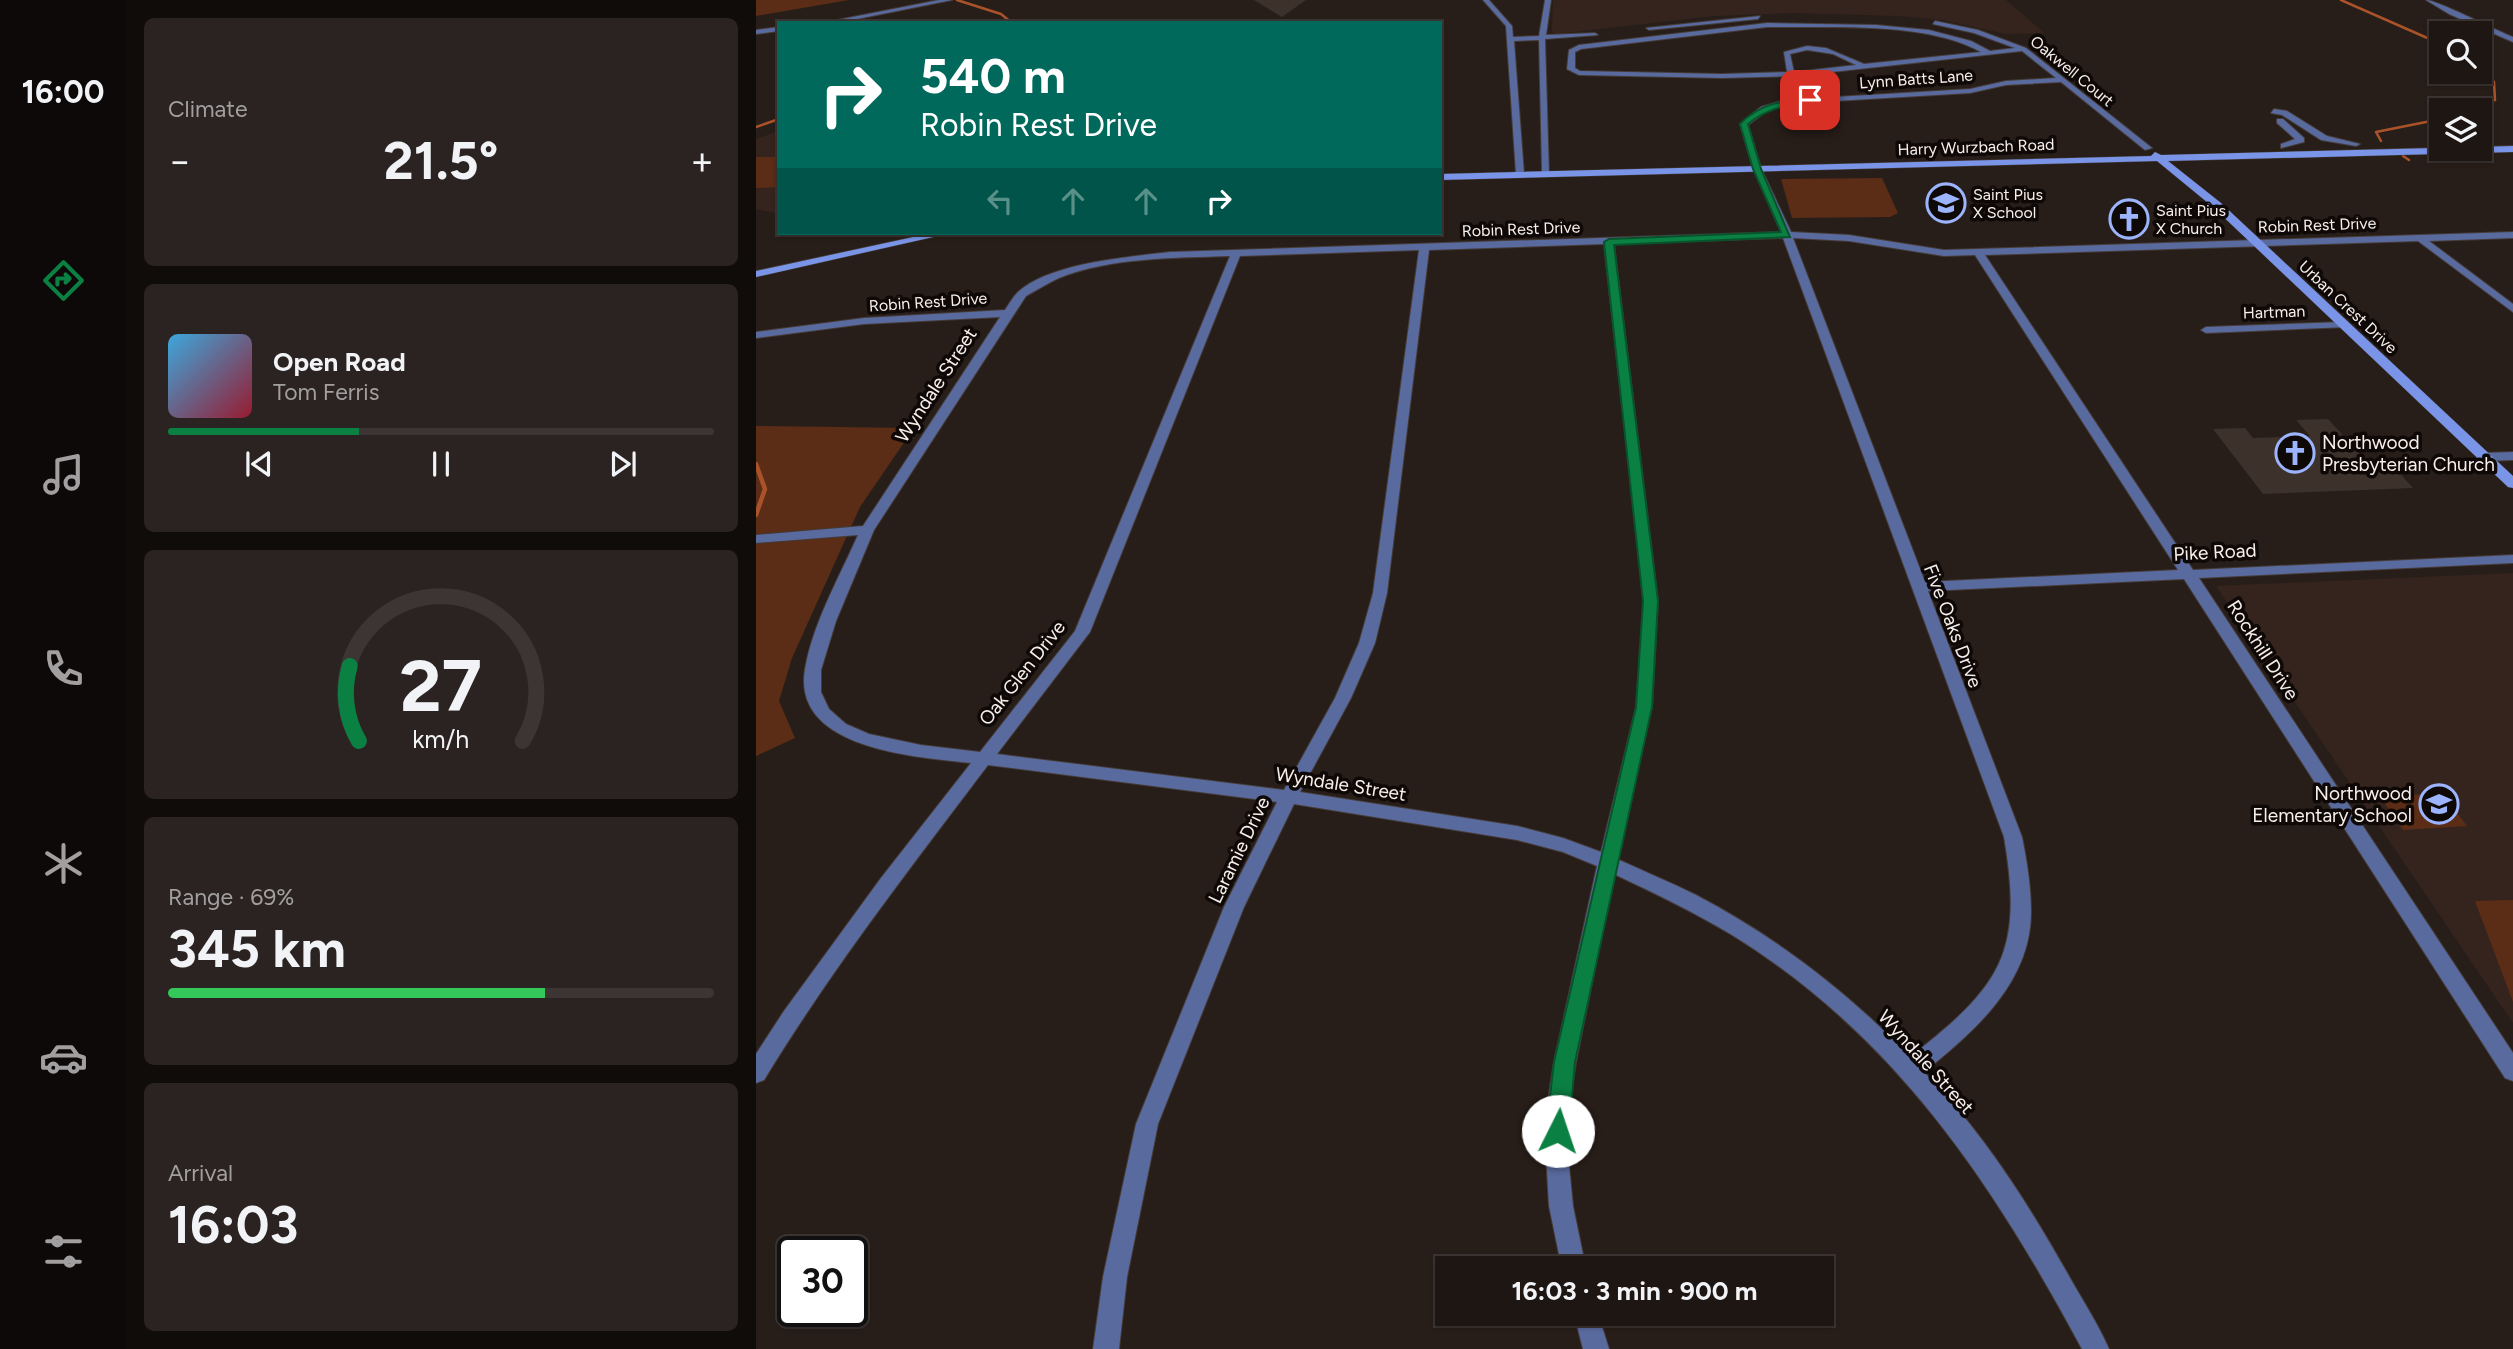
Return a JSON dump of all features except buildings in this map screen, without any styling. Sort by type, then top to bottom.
[{"type":"main road","points":[[2492,141],[2513,140]]},
{"type":"main road","name":"Harry Wurzbach Road","points":[[2153,153],[2429,142]]},
{"type":"main road","name":"Harry Wurzbach Road","points":[[1442,169],[1546,169],[2153,153],[2513,149]]},
{"type":"main road","name":"Urban Crest Drive","points":[[2153,153],[2217,205],[2513,484]]},
{"type":"main road","name":"Harry Wurzbach Road","points":[[1442,177],[1520,169]]},
{"type":"main road","points":[[756,265],[897,235]]},
{"type":"main road","points":[[756,274],[928,235]]},
{"type":"street","points":[[835,21],[949,0]]},
{"type":"street","points":[[1486,0],[1504,19],[1510,39],[1520,169]]},
{"type":"street","points":[[1546,169],[1542,38],[1548,0]]},
{"type":"street","points":[[2429,0],[2451,13],[2513,40]]},
{"type":"street","points":[[2451,13],[2513,34]]},
{"type":"street","points":[[1642,29],[1722,18],[1899,19]]},
{"type":"street","points":[[1722,18],[1741,32],[1736,35],[1700,33],[1579,47],[1571,51],[1571,69],[1579,73],[1722,76],[1791,74],[2024,49]]},
{"type":"street","name":"Oakwell Court","points":[[1925,22],[1976,31],[2024,49],[2153,153]]},
{"type":"street","points":[[1735,29],[1767,25],[1889,29],[1951,37],[1987,52]]},
{"type":"street","points":[[756,32],[777,29]]},
{"type":"street","points":[[1510,39],[1602,34]]},
{"type":"street","points":[[1816,50],[1824,70]]},
{"type":"street","points":[[1791,74],[1786,53],[1836,50],[1862,66]]},
{"type":"street","name":"Lynn Batts Lane","points":[[1755,164],[1744,124],[1758,112],[1777,104],[1970,90],[2006,83],[2059,79]]},
{"type":"street","points":[[2284,146],[2301,140],[2270,112],[2284,113],[2324,138],[2356,144]]},
{"type":"street","points":[[2286,126],[2304,126]]},
{"type":"street","name":"Five Oaks Drive","points":[[1755,164],[1787,235],[2013,837],[2024,900],[2017,944],[1996,989],[1962,1030],[1909,1071]]},
{"type":"street","name":"Robin Rest Drive","points":[[756,335],[864,321],[1008,313],[1031,288],[1083,268],[1170,255],[1787,235],[1849,238],[1926,251],[1978,252],[2513,235]]},
{"type":"street","points":[[2420,237],[2513,309]]},
{"type":"street","points":[[1572,1256],[1560,1193],[1558,1107],[1564,1062],[1644,707],[1651,601],[1609,242]]},
{"type":"street","name":"Laramie Drive","points":[[1106,1349],[1115,1278],[1147,1124],[1234,907],[1289,796],[1343,698],[1367,643],[1380,593],[1424,248]]},
{"type":"street","name":"Oak Glen Drive","points":[[756,1073],[839,950],[982,759],[1082,632],[1106,580],[1237,252]]},
{"type":"street","name":"Rockhill Drive","points":[[1978,252],[2513,1072]]},
{"type":"street","name":"Wyndale Street","points":[[1008,313],[867,530],[828,621],[813,670],[813,692],[822,712],[840,728],[865,739],[911,750],[1289,796],[1481,827],[1564,845],[1667,889],[1719,916],[1775,953],[1833,997],[1891,1050],[1941,1107],[1996,1177],[2047,1259],[2096,1349]]},
{"type":"street","name":"Hartman","points":[[2206,330],[2344,325]]},
{"type":"street","points":[[2483,457],[2513,456]]},
{"type":"street","points":[[756,539],[867,530]]},
{"type":"street","name":"Pike Road","points":[[1918,587],[2187,572],[2513,559]]},
{"type":"street","points":[[1589,1326],[1596,1349]]},
{"type":"shaded area","points":[[756,0],[849,0],[756,16]]},
{"type":"shaded area","points":[[1553,0],[2006,0],[2044,33],[2006,34],[1943,20],[1898,16],[1792,13],[1714,16],[1557,34],[1552,32]]},
{"type":"shaded area","points":[[777,132],[777,214],[756,209],[756,139]]},
{"type":"shaded area","points":[[756,157],[777,157],[777,187],[756,188]]},
{"type":"shaded area","points":[[1882,178],[1898,213],[1890,217],[1792,218],[1781,179]]},
{"type":"shaded area","points":[[756,426],[914,428],[860,507],[792,658],[779,701],[795,738],[756,756]]},
{"type":"shaded area","name":"Northwood Elementary School","points":[[2513,573],[2513,1023],[2216,586]]},
{"type":"shaded area","points":[[2442,793],[2467,826],[2403,830],[2380,797]]},
{"type":"shaded area","points":[[2513,900],[2513,1002],[2475,901]]},
{"type":"waterway","points":[[957,0],[1001,14],[1010,21]]},
{"type":"waterway","points":[[2341,0],[2429,39]]},
{"type":"waterway","points":[[2492,80],[2495,100],[2492,102]]},
{"type":"waterway","points":[[756,127],[777,120]]},
{"type":"waterway","points":[[2381,141],[2376,132],[2429,121]]},
{"type":"waterway","points":[[2403,156],[2409,160]]},
{"type":"waterway","points":[[756,464],[765,489],[756,515]]},
{"type":"place","name":"Saint Pius X School","points":[[1946,203]]},
{"type":"place","name":"Saint Pius X Church","points":[[2129,219]]},
{"type":"place","name":"Northwood Presbyterian Church","points":[[2295,453]]},
{"type":"place","name":"Northwood Elementary School","points":[[2439,804]]},
{"type":"route","points":[[1558,1131],[1564,1062],[1644,707],[1651,601],[1609,242],[1787,235],[1757,169],[1745,136],[1744,124],[1764,108],[1784,102],[1810,100]]}]
